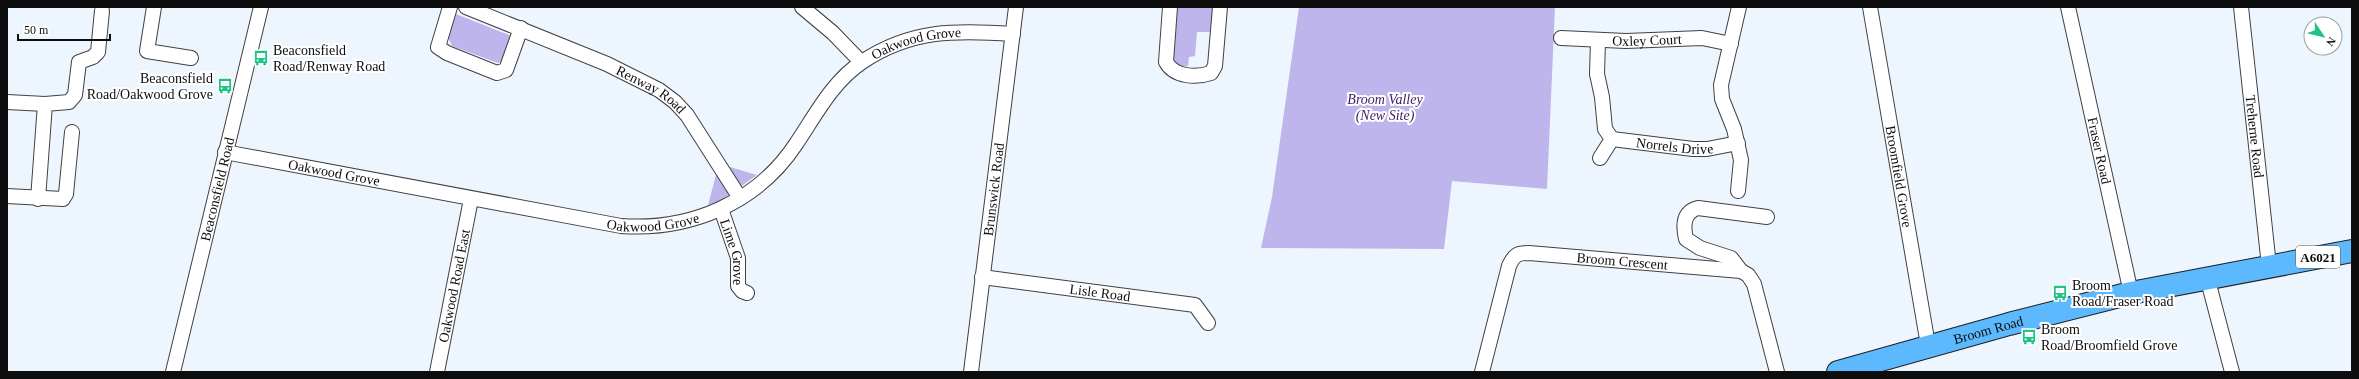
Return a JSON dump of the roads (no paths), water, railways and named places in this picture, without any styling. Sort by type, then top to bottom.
[{"type":"main road","name":"Broom Road","points":[[1838,372],[1928,345],[2131,293],[2207,277],[2352,251]]},
{"type":"street","points":[[154,7],[148,51],[191,58]]},
{"type":"street","name":"Beaconsfield Road","points":[[173,372],[261,7]]},
{"type":"street","points":[[450,7],[438,47],[447,53],[496,73],[506,70],[521,28]]},
{"type":"street","name":"Renway Road","points":[[466,7],[490,11],[521,28],[635,77],[675,102],[687,115],[740,198]]},
{"type":"street","points":[[802,7],[833,33],[861,62]]},
{"type":"street","name":"Brunswick Road","points":[[971,372],[1016,7]]},
{"type":"street","points":[[1170,7],[1166,62],[1170,68],[1177,73],[1203,76],[1210,73],[1215,66],[1220,7]]},
{"type":"street","points":[[1738,191],[1741,171],[1738,143],[1722,99],[1722,85],[1739,7]]},
{"type":"street","name":"Broomfield Grove","points":[[1870,7],[1928,345]]},
{"type":"street","name":"Fraser Road","points":[[2068,7],[2131,293]]},
{"type":"street","name":"Treherne Road","points":[[2241,7],[2269,266]]},
{"type":"street","points":[[7,102],[45,104],[69,102],[75,95],[79,62],[93,58],[98,52],[102,11]]},
{"type":"street","name":"Oakwood Grove","points":[[225,152],[621,226],[638,227],[686,222],[721,209],[754,190],[781,165],[825,100],[847,74],[861,62],[886,48],[931,33],[964,30],[1013,34]]},
{"type":"street","name":"Oxley Court","points":[[1561,38],[1598,41],[1702,38],[1731,44]]},
{"type":"street","points":[[1598,41],[1598,79],[1602,97],[1605,129],[1612,139],[1600,158]]},
{"type":"street","points":[[38,199],[45,104]]},
{"type":"street","points":[[7,196],[38,199],[63,199],[66,194],[72,132]]},
{"type":"street","name":"Norrels Drive","points":[[1612,139],[1693,149],[1713,148],[1738,143]]},
{"type":"street","name":"Oakwood Road East","points":[[437,372],[471,198]]},
{"type":"street","points":[[1767,217],[1698,208],[1691,210],[1686,215],[1684,231],[1686,239],[1700,248],[1731,258],[1741,270],[1748,275],[1754,284],[1778,372]]},
{"type":"street","name":"Lime Grove","points":[[721,209],[738,258],[738,286],[742,291],[747,293]]},
{"type":"street","name":"Broom Crescent","points":[[1482,372],[1509,266],[1513,256],[1518,253],[1741,270]]},
{"type":"street","name":"Lisle Road","points":[[982,276],[1195,306],[1208,323]]},
{"type":"street","points":[[2207,277],[2232,372]]},
{"type":"place","name":"Beaconsfield Road/Renway Road","points":[[261,58]]},
{"type":"place","name":"Beaconsfield Road/Oakwood Grove","points":[[225,86]]},
{"type":"place","name":"Broom Road/Fraser Road","points":[[2060,293]]},
{"type":"place","name":"Broom Road/Broomfield Grove","points":[[2029,337]]},
{"type":"park label","name":"Broom Valley (New Site)","points":[[1385,108]]}]
